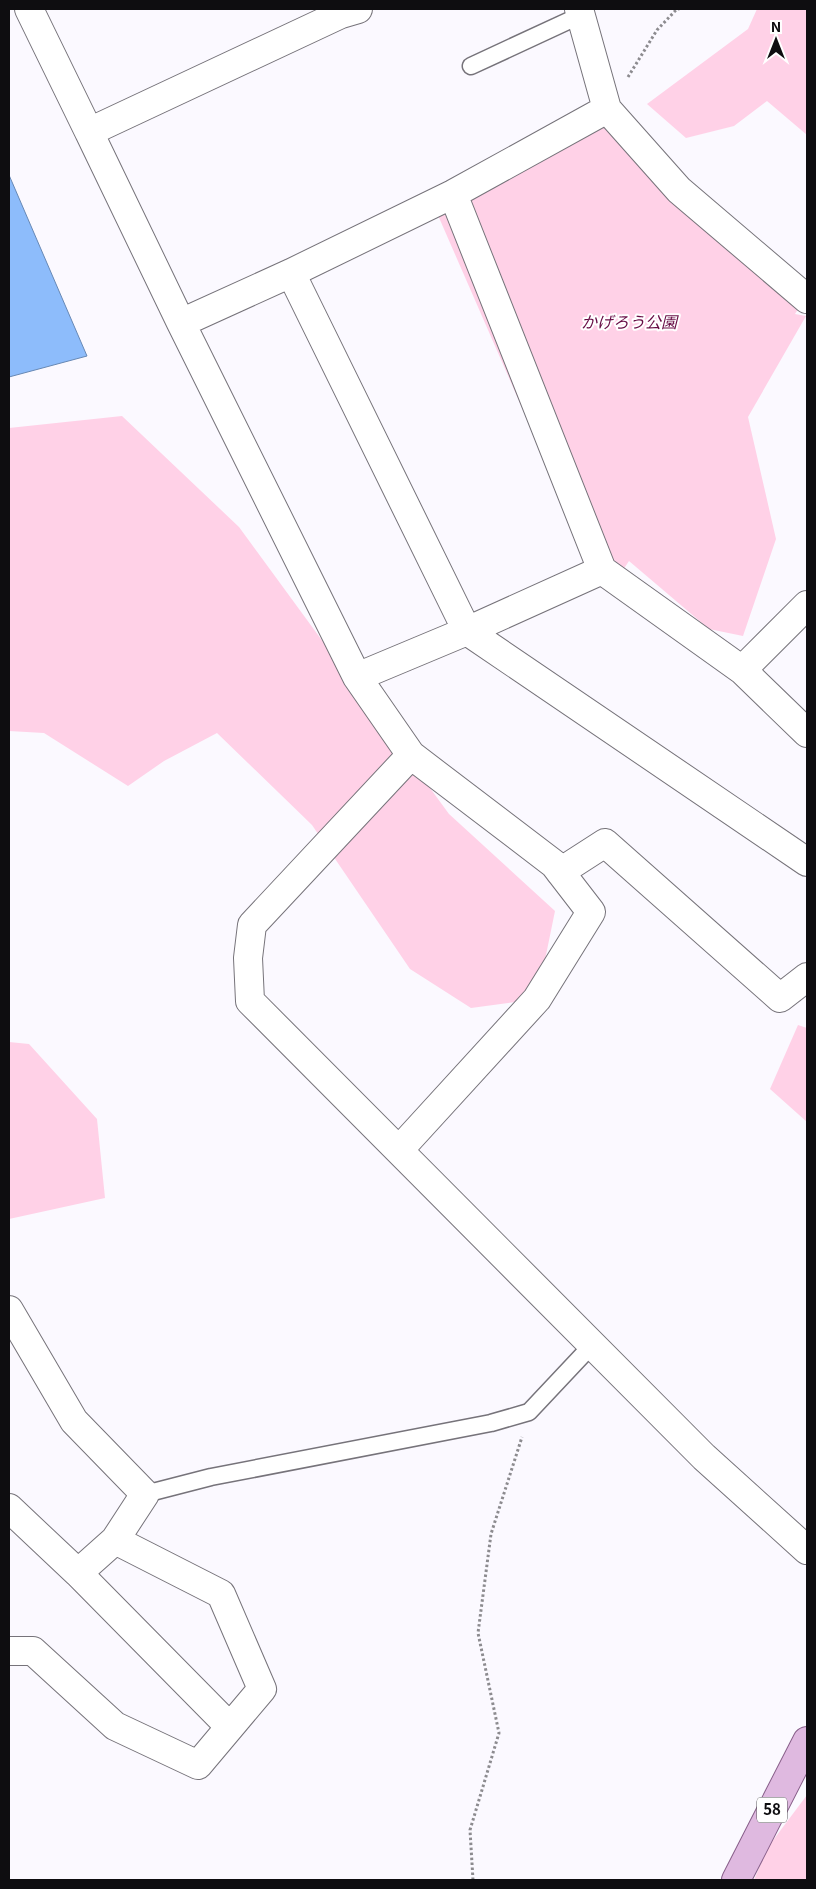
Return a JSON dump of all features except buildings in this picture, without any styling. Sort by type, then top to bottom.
[{"type":"main road","name":"58","points":[[736,1880],[807,1741]]},
{"type":"street","points":[[29,9],[181,324],[356,677],[411,755],[554,864],[591,912],[536,999],[399,1150]]},
{"type":"street","points":[[89,132],[341,14],[358,9]]},
{"type":"street","points":[[580,12],[607,109],[679,190],[807,299]]},
{"type":"street","points":[[181,324],[453,194],[607,109]]},
{"type":"street","points":[[453,194],[602,570],[742,670],[807,733]]},
{"type":"street","points":[[291,273],[467,632],[807,862]]},
{"type":"street","points":[[356,677],[467,632],[602,570]]},
{"type":"street","points":[[742,670],[807,605]]},
{"type":"street","points":[[411,755],[252,925],[248,958],[250,1000],[704,1457],[807,1550]]},
{"type":"street","points":[[560,872],[605,843],[780,998],[807,977]]},
{"type":"street","points":[[9,1310],[74,1421],[145,1494],[116,1540],[78,1573]]},
{"type":"street","points":[[9,1508],[78,1573],[230,1727]]},
{"type":"street","points":[[9,1650],[33,1650],[116,1726],[198,1765],[262,1689],[221,1594],[116,1540]]},
{"type":"lane","points":[[471,66],[580,12]]},
{"type":"lane","points":[[145,1494],[211,1477],[491,1423],[529,1412],[592,1345]]},
{"type":"path","points":[[607,109],[657,30],[676,10],[680,9]]},
{"type":"path","points":[[473,1880],[470,1830],[499,1732],[478,1633],[491,1534],[529,1412]]},
{"type":"green space","points":[[757,9],[807,9],[807,135],[767,101],[734,126],[686,138],[647,104],[748,29]]},
{"type":"green space","name":"かげろう公園","points":[[607,109],[805,298],[795,314],[806,316],[748,417],[776,539],[743,636],[709,629],[629,561],[615,582],[595,575],[430,197]]},
{"type":"green space","points":[[122,416],[239,527],[449,814],[555,911],[537,999],[471,1008],[410,969],[312,825],[217,733],[164,761],[128,786],[44,733],[9,731],[9,428]]},
{"type":"green space","points":[[798,1025],[807,1028],[807,1122],[770,1089]]},
{"type":"green space","points":[[9,1042],[29,1044],[97,1119],[105,1198],[9,1219]]},
{"type":"green space","points":[[807,1795],[807,1880],[754,1880],[768,1847]]},
{"type":"water","points":[[9,175],[87,356],[9,377]]}]
